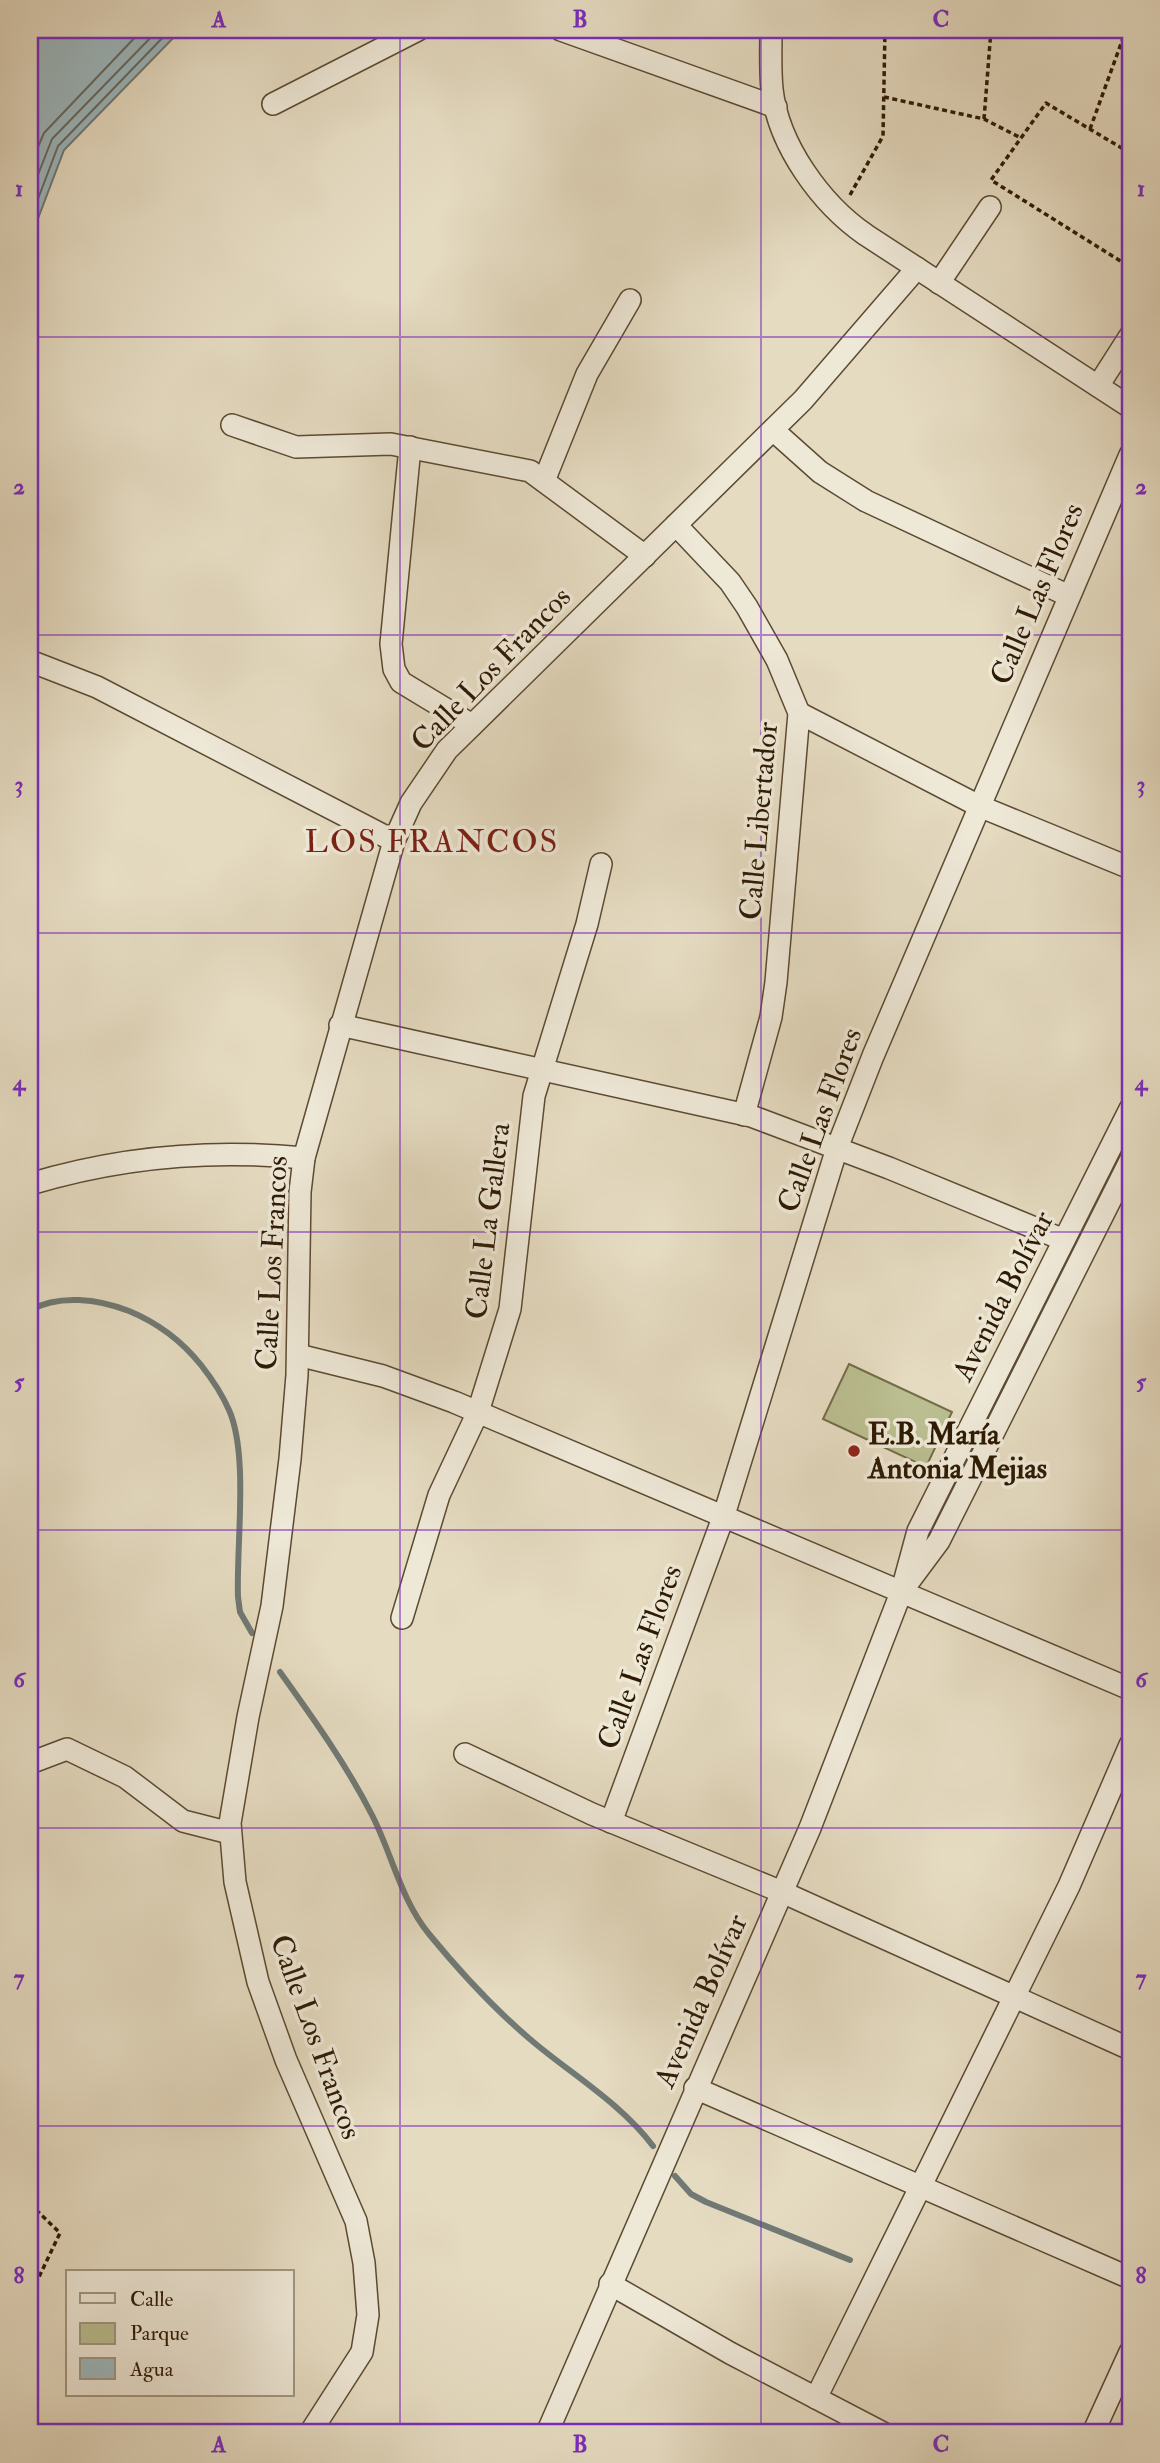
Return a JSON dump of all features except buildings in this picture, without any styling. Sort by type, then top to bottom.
[{"type":"street","points":[[273,104],[418,30]]},
{"type":"street","points":[[561,30],[776,107]]},
{"type":"street","points":[[771,30],[772,90],[776,107],[813,185],[839,215],[1130,407]]},
{"type":"street","points":[[939,283],[990,207]]},
{"type":"street","name":"Calle Los Francos","points":[[310,2433],[362,2352],[368,2315],[364,2263],[356,2221],[286,2060],[258,1982],[235,1882],[230,1833],[239,1767],[274,1594],[290,1460],[298,1355],[300,1192],[304,1158],[340,1025],[394,841],[411,803],[428,775],[472,725],[773,430],[833,367],[917,268]]},
{"type":"street","points":[[544,481],[587,374],[630,300]]},
{"type":"street","points":[[1098,386],[1130,336]]},
{"type":"street","points":[[232,425],[296,447],[391,444],[530,471],[645,556]]},
{"type":"street","points":[[773,430],[820,472],[866,501],[1069,596]]},
{"type":"street","points":[[410,447],[391,644],[394,669],[407,687],[472,725]]},
{"type":"street","name":"Calle Las Flores","points":[[611,1822],[724,1515],[837,1148],[979,806],[1130,455]]},
{"type":"street","name":"Calle Libertador","points":[[676,525],[730,582],[747,607],[777,660],[799,713],[776,982],[771,1017],[744,1115]]},
{"type":"street","points":[[30,661],[97,687],[394,841]]},
{"type":"street","points":[[799,713],[979,806],[1130,868]]},
{"type":"street","name":"Calle La Gallera","points":[[402,1618],[439,1495],[478,1412],[510,1309],[527,1142],[541,1070],[587,924],[601,864]]},
{"type":"street","points":[[340,1025],[744,1115],[837,1148],[1064,1240]]},
{"type":"street","name":"Avenida Bolívar","points":[[547,2433],[848,1735],[902,1590],[918,1531],[1130,1109]]},
{"type":"street","points":[[30,1184],[102,1165],[194,1155],[256,1153],[304,1158]]},
{"type":"street","name":"Avenida Bolívar","points":[[902,1590],[939,1541],[1130,1161]]},
{"type":"street","points":[[298,1355],[383,1376],[478,1412],[1130,1689]]},
{"type":"street","points":[[816,2398],[1074,1874],[1130,1745]]},
{"type":"street","points":[[30,1763],[68,1749],[125,1777],[183,1821],[230,1833]]},
{"type":"street","points":[[465,1754],[611,1822],[782,1892],[1130,2049]]},
{"type":"street","points":[[695,2088],[1130,2278]]},
{"type":"street","points":[[611,2284],[730,2353],[883,2433]]},
{"type":"street","points":[[1093,2433],[1130,2352]]},
{"type":"path","points":[[839,215],[883,136],[886,30]]},
{"type":"path","points":[[984,119],[990,30]]},
{"type":"path","points":[[1090,129],[1126,30]]},
{"type":"path","points":[[884,97],[984,119],[1021,138]]},
{"type":"path","points":[[1130,153],[1046,103],[991,180],[1130,267]]},
{"type":"path","points":[[30,2204],[60,2233],[38,2279],[30,2286]]},
{"type":"green space","points":[[849,1364],[952,1412],[926,1467],[823,1419]]},
{"type":"water","points":[[30,30],[181,30],[64,150],[31,237],[30,274]]},
{"type":"waterway","points":[[30,1310],[54,1302],[79,1300],[129,1311],[150,1321],[177,1340],[213,1381],[229,1410],[239,1451],[238,1597],[240,1612],[252,1633]]},
{"type":"waterway","points":[[280,1672],[329,1742],[362,1796],[411,1907],[429,1934],[508,2020],[613,2104],[653,2146]]},
{"type":"waterway","points":[[675,2176],[691,2194],[706,2202],[850,2260]]},
{"type":"place","name":"E.B. María Antonia Mejias","points":[[854,1451]]},
{"type":"district","name":"LOS FRANCOS","points":[[432,842]]}]
